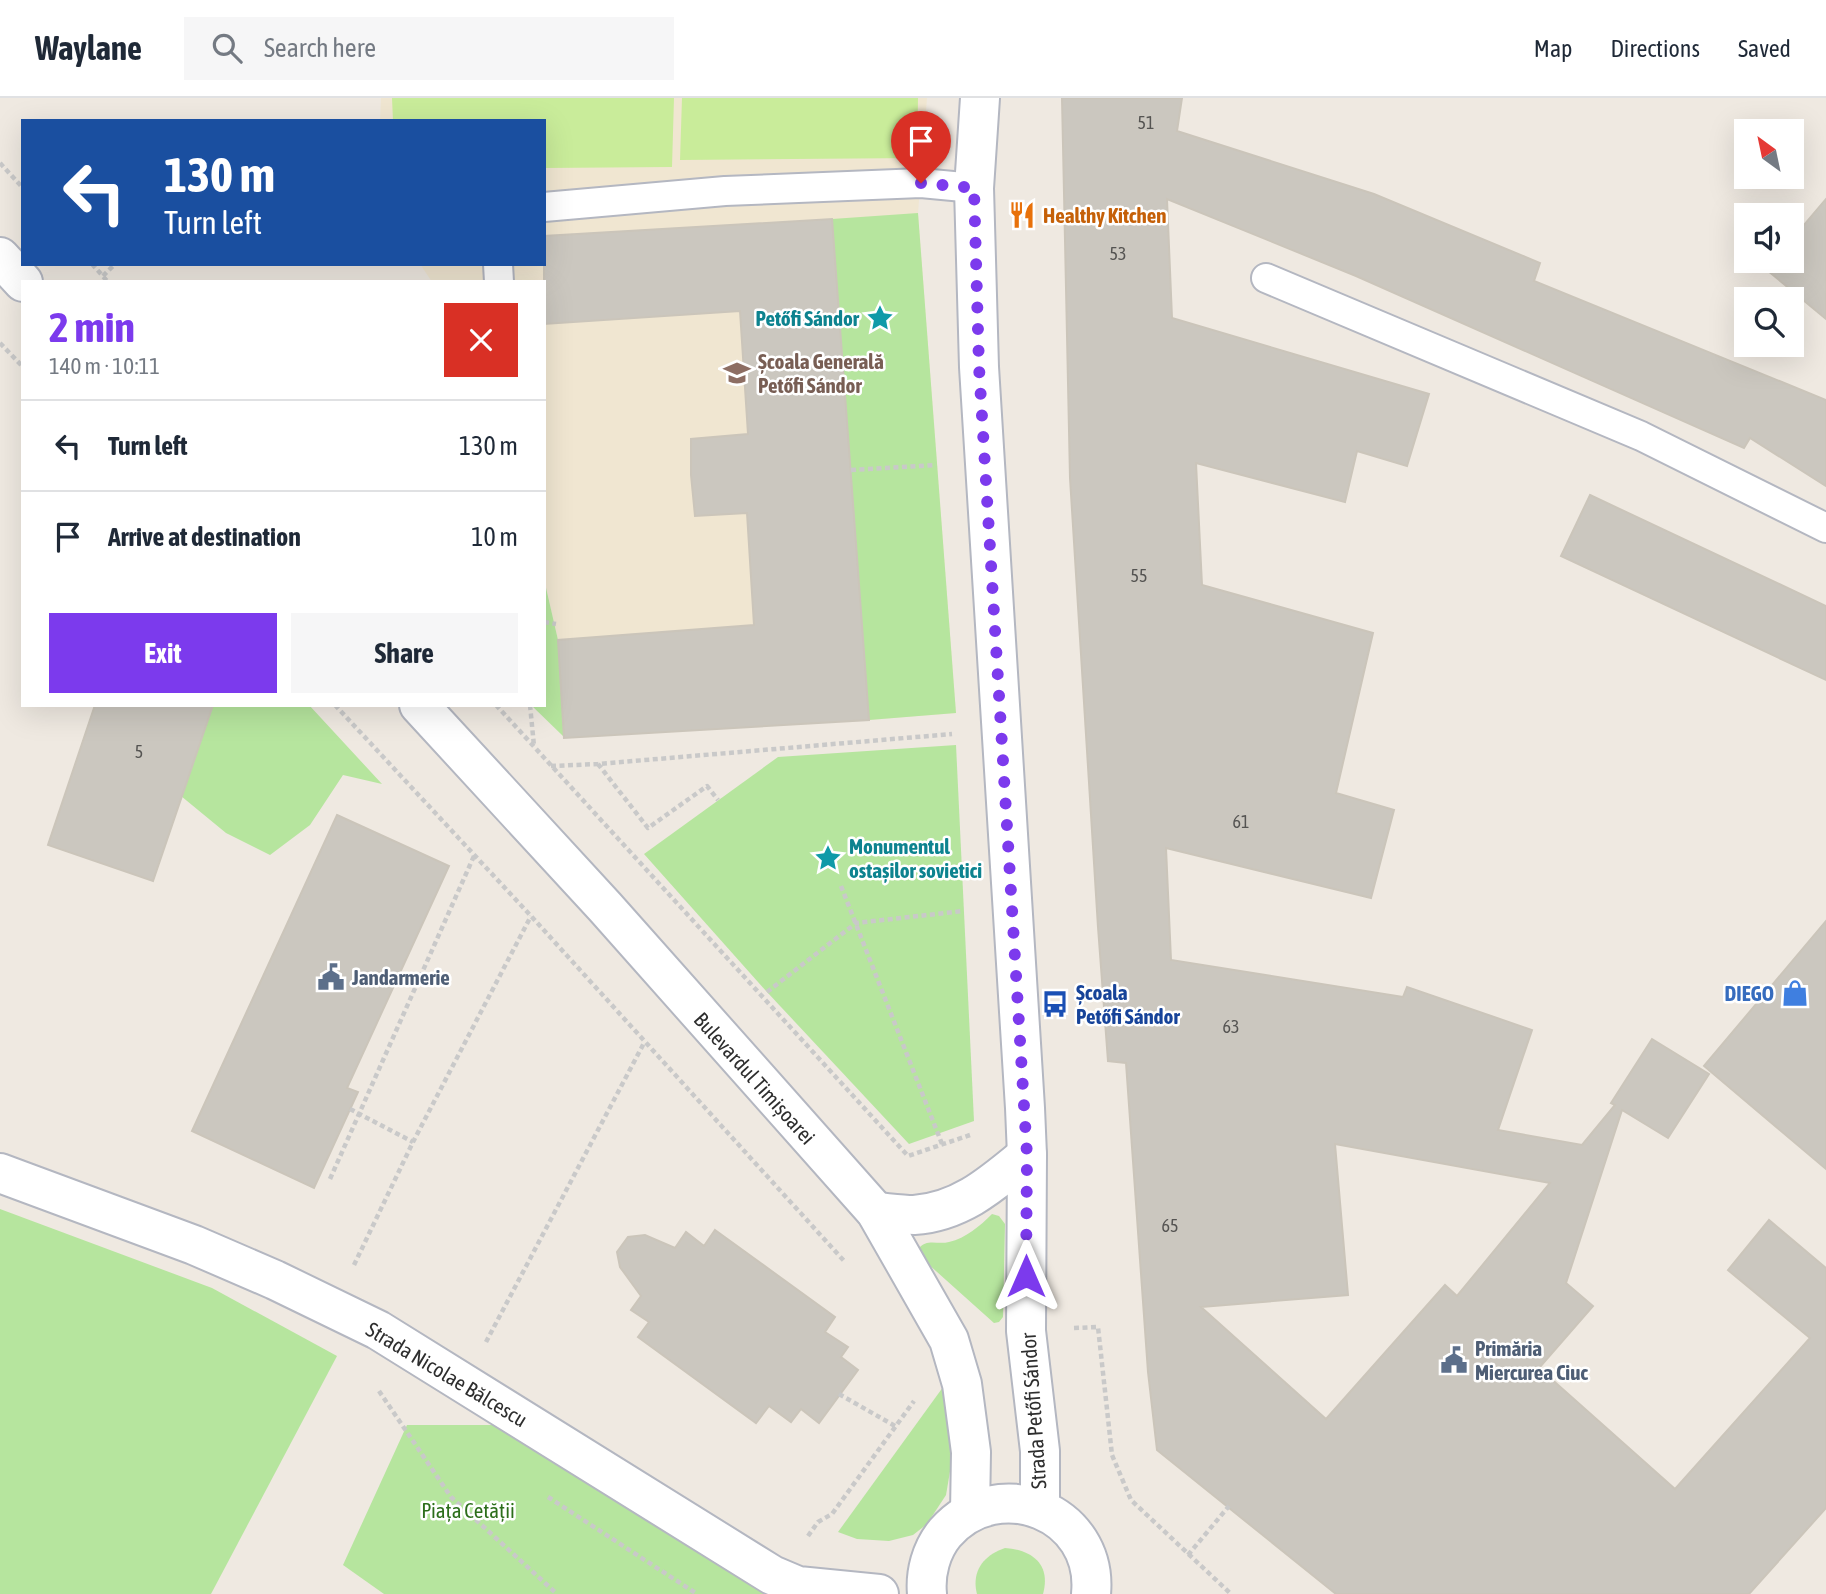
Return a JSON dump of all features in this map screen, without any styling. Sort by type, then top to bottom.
[{"type":"street","name":"Strada Petőfi Sándor","points":[[980,98],[974,188],[979,367],[1025,1108],[1026,1331],[1040,1451],[1040,1508]]},
{"type":"street","points":[[0,257],[21,280]]},
{"type":"street","name":"Bulevardul Timișoarei","points":[[421,707],[605,907],[876,1212],[949,1339],[962,1384],[971,1452],[970,1512]]},
{"type":"street","points":[[876,1212],[915,1215],[951,1208],[977,1195],[1027,1155]]},
{"type":"street","name":"Strada Nicolae Bălcescu","points":[[0,1173],[194,1245],[377,1330],[772,1575],[799,1586],[879,1594]]},
{"type":"street","points":[[916,1593],[941,1539],[959,1519],[988,1505],[1005,1503],[1040,1508],[1062,1522],[1079,1542],[1089,1565],[1091,1594]]},
{"type":"lane","points":[[546,207],[725,191],[921,183],[974,188]]},
{"type":"lane","points":[[1266,278],[1641,436],[1826,528]]},
{"type":"path","points":[[0,163],[21,186]]},
{"type":"path","points":[[94,266],[106,280]]},
{"type":"path","points":[[103,276],[113,266]]},
{"type":"path","points":[[0,343],[21,365]]},
{"type":"path","points":[[850,470],[937,465]]},
{"type":"path","points":[[546,622],[556,624]]},
{"type":"path","points":[[337,707],[847,1264]]},
{"type":"path","points":[[498,707],[908,1156],[985,1130],[989,1112],[1025,1108]]},
{"type":"path","points":[[530,707],[534,747]]},
{"type":"path","points":[[551,766],[1002,730]]},
{"type":"path","points":[[598,764],[648,828],[707,786],[718,800]]},
{"type":"path","points":[[330,1179],[474,856]]},
{"type":"path","points":[[841,886],[942,1144]]},
{"type":"path","points":[[766,992],[856,923],[1013,905]]},
{"type":"path","points":[[333,1308],[413,1142],[531,916]]},
{"type":"path","points":[[464,1384],[644,1043]]},
{"type":"path","points":[[350,1109],[413,1142]]},
{"type":"path","points":[[1026,1331],[1098,1327],[1112,1455],[1131,1500],[1231,1594]]},
{"type":"path","points":[[772,1575],[789,1561],[818,1522],[832,1514],[925,1386],[949,1339]]},
{"type":"path","points":[[376,1387],[451,1497],[557,1594]]},
{"type":"path","points":[[839,1394],[895,1426]]},
{"type":"path","points":[[1188,1555],[1229,1506]]},
{"type":"shaded area","name":"Școala Generală Petőfi Sándor","points":[[381,98],[927,98],[918,213],[956,713],[564,737],[558,640],[546,588],[546,280],[431,280],[421,266],[546,266],[546,119],[380,119]]},
{"type":"green space","points":[[392,98],[674,98],[672,167],[546,168],[546,119],[393,119]]},
{"type":"green space","points":[[682,98],[918,98],[917,158],[680,160]]},
{"type":"green space","points":[[918,213],[956,713],[869,720],[832,219]]},
{"type":"green space","points":[[546,588],[558,640],[564,737],[533,707],[546,707]]},
{"type":"green space","points":[[212,707],[311,707],[382,784],[343,775],[310,825],[270,855],[226,833],[181,796]]},
{"type":"green space","points":[[956,745],[974,1121],[909,1144],[767,992],[644,854],[778,757]]},
{"type":"green space","points":[[0,1209],[212,1288],[337,1356],[211,1594],[0,1594]]},
{"type":"green space","points":[[992,1214],[999,1216],[1005,1224],[1003,1317],[994,1323],[927,1263],[918,1249],[925,1244],[945,1243],[961,1238]]},
{"type":"green space","points":[[946,1383],[955,1442],[946,1495],[927,1524],[913,1535],[889,1541],[857,1539],[838,1532]]},
{"type":"green space","name":"Piața Cetății","points":[[407,1425],[503,1425],[771,1594],[384,1594],[343,1565]]},
{"type":"green space","points":[[1005,1548],[1024,1552],[1038,1561],[1044,1575],[1043,1594],[977,1594],[976,1578],[981,1565],[991,1555]]},
{"type":"building","points":[[1062,98],[1182,98],[1177,131],[1374,194],[1540,263],[1534,281],[1826,400],[1826,486],[1750,438],[1744,448],[1356,276],[1167,199],[1172,318],[1429,394],[1407,466],[1357,451],[1345,502],[1196,463],[1202,585],[1373,633],[1336,793],[1394,810],[1371,898],[1166,848],[1171,960],[1403,997],[1407,987],[1532,1030],[1498,1130],[1582,1145],[1615,1105],[1611,1103],[1652,1039],[1709,1074],[1668,1138],[1622,1110],[1566,1283],[1593,1306],[1539,1368],[1675,1489],[1810,1338],[1728,1270],[1769,1220],[1826,1268],[1826,1508],[1749,1594],[1336,1594],[1157,1450],[1148,1372],[1126,1063],[1108,1061],[1070,478]],"holes":[[[1335,1144],[1550,1183],[1457,1296],[1445,1285],[1326,1419],[1201,1307],[1348,1295]]]},
{"type":"building","points":[[1826,199],[1826,319],[1804,301],[1804,287],[1787,287],[1771,273],[1804,273],[1804,225]]},
{"type":"building","points":[[832,219],[869,720],[564,738],[558,640],[754,625],[747,513],[695,516],[691,475],[691,439],[748,434],[740,311],[546,324],[546,236]]},
{"type":"building","points":[[1590,495],[1826,606],[1826,680],[1561,556]]},
{"type":"building","points":[[94,707],[212,707],[153,881],[48,845]]},
{"type":"building","name":"Jandarmerie","points":[[337,815],[449,866],[347,1088],[358,1092],[314,1188],[192,1131]]},
{"type":"building","name":"DIEGO","points":[[1826,921],[1826,1169],[1704,1066]]},
{"type":"building","points":[[715,1230],[835,1317],[825,1332],[848,1347],[841,1357],[858,1370],[819,1423],[801,1409],[791,1422],[769,1406],[756,1423],[638,1337],[649,1322],[631,1310],[641,1296],[620,1267],[617,1252],[628,1237],[645,1235],[675,1248],[686,1232],[704,1246]]},
{"type":"place","name":"Healthy Kitchen","points":[[1022,215]]},
{"type":"place","name":"Petőfi Sándor","points":[[880,318]]},
{"type":"place","name":"Școala Generală Petőfi Sándor","points":[[737,373]]},
{"type":"place","name":"Monumentul ostașilor sovietici","points":[[828,858]]},
{"type":"place","name":"Jandarmerie","points":[[331,977]]},
{"type":"place","name":"DIEGO","points":[[1795,993]]},
{"type":"place","name":"Școala Petőfi Sándor","points":[[1055,1004]]},
{"type":"place","name":"Primăria Miercurea Ciuc","points":[[1454,1360]]},
{"type":"route","points":[[921,183],[974,188],[979,367],[1027,1155],[1026,1276]]}]
